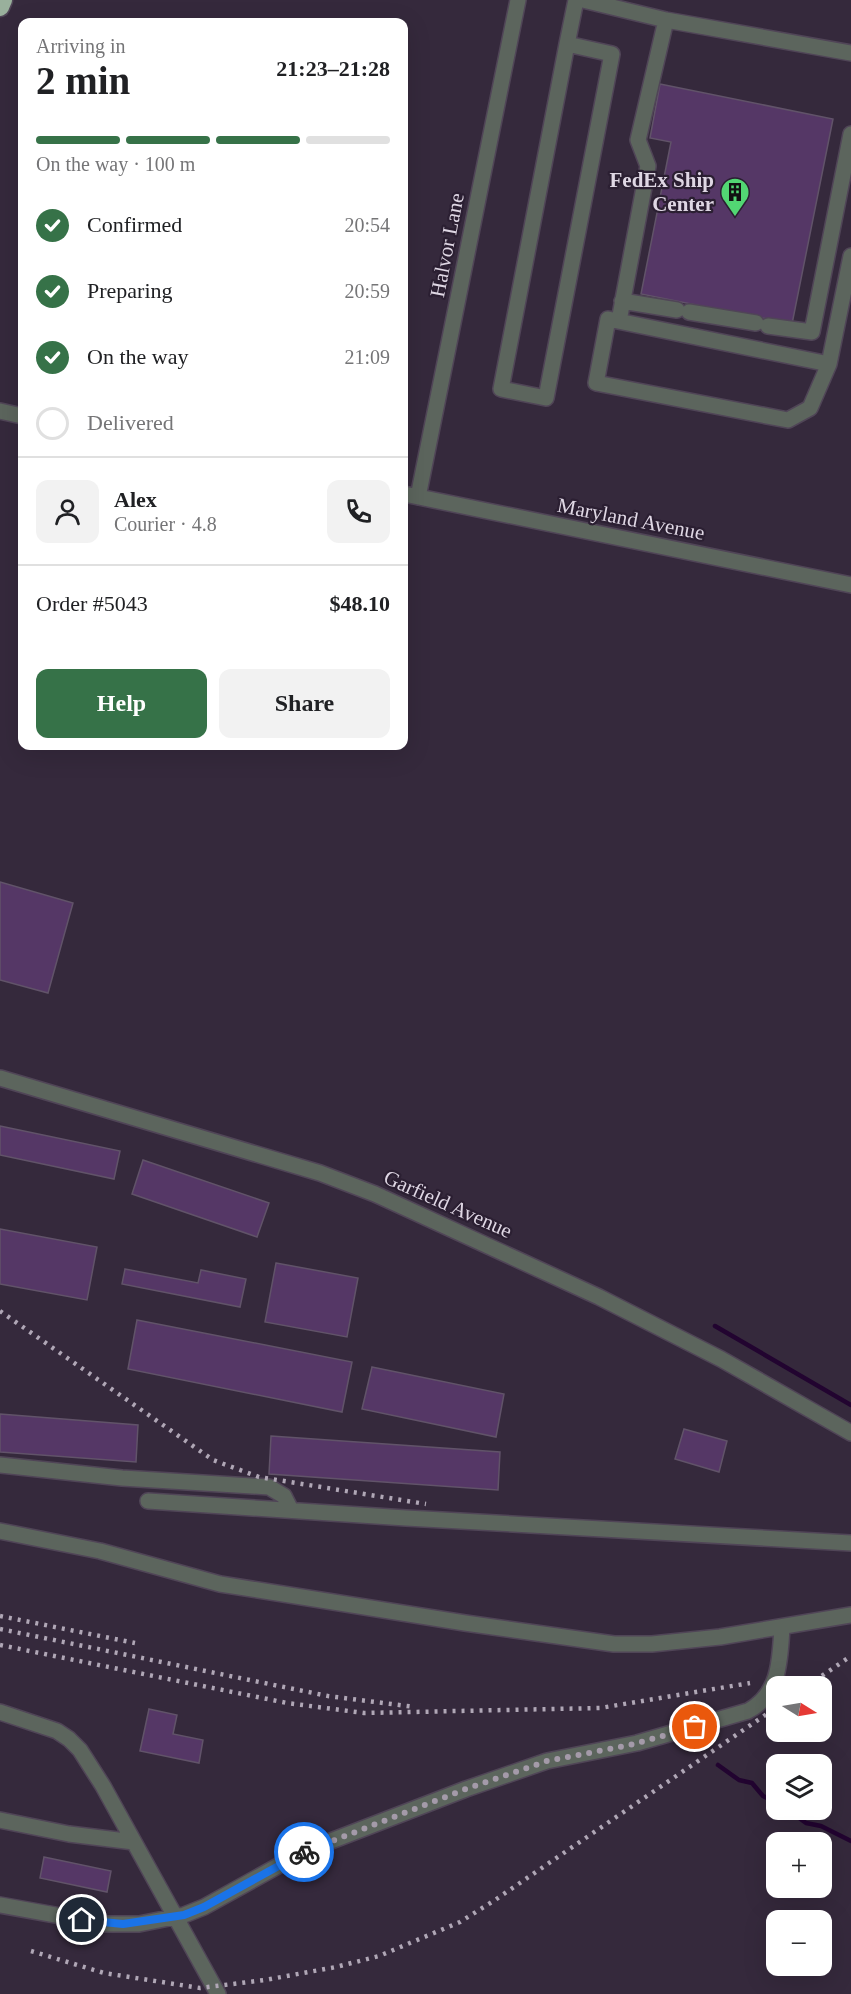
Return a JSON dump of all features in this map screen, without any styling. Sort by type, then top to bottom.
[{"type":"highway","points":[[0,7],[3,0]]},
{"type":"street","name":"Halvor Lane","points":[[411,496],[518,0]]},
{"type":"street","points":[[567,44],[612,54],[546,398],[501,389],[567,44],[576,0]]},
{"type":"street","points":[[584,0],[666,20],[851,53]]},
{"type":"street","points":[[619,321],[648,166],[638,140],[666,20]]},
{"type":"street","points":[[622,301],[812,332],[851,134]]},
{"type":"street","points":[[830,364],[608,319],[596,383],[788,420],[810,408],[830,364],[851,256]]},
{"type":"street","points":[[0,411],[18,415]]},
{"type":"street","name":"Maryland Avenue","points":[[411,496],[851,585]]},
{"type":"street","name":"Garfield Avenue","points":[[0,1078],[320,1173],[375,1194],[599,1297],[721,1359],[851,1433]]},
{"type":"street","points":[[0,1465],[122,1478],[269,1487],[284,1496],[291,1510]]},
{"type":"street","points":[[148,1501],[851,1543]]},
{"type":"street","points":[[0,1531],[100,1551],[214,1583],[614,1644],[652,1644],[720,1637],[851,1615]]},
{"type":"street","points":[[0,1905],[105,1924],[139,1924],[175,1917],[204,1907],[305,1851],[466,1789],[547,1761],[637,1743],[748,1711],[763,1701],[773,1685],[780,1660],[782,1627]]},
{"type":"street","points":[[0,1712],[47,1727],[75,1744],[94,1771],[218,1994]]},
{"type":"street","points":[[0,1820],[52,1832],[134,1842]]},
{"type":"building","name":"FedEx Ship Center","points":[[660,84],[833,119],[792,324],[641,294],[671,142],[650,138]]},
{"type":"building","points":[[0,882],[73,903],[48,993],[0,980]]},
{"type":"building","points":[[0,1126],[120,1151],[114,1179],[0,1155]]},
{"type":"building","points":[[143,1160],[269,1203],[257,1237],[132,1194]]},
{"type":"building","points":[[0,1229],[97,1247],[87,1300],[0,1284]]},
{"type":"building","points":[[276,1263],[358,1278],[347,1337],[265,1322]]},
{"type":"building","points":[[125,1269],[198,1283],[201,1270],[246,1279],[240,1307],[122,1284]]},
{"type":"building","points":[[137,1320],[352,1362],[342,1412],[128,1369]]},
{"type":"building","points":[[372,1367],[504,1394],[496,1437],[362,1409]]},
{"type":"building","points":[[0,1414],[138,1425],[136,1462],[0,1452]]},
{"type":"building","points":[[684,1429],[727,1441],[719,1472],[675,1459]]},
{"type":"building","points":[[271,1436],[500,1452],[498,1490],[269,1474]]},
{"type":"building","points":[[149,1709],[177,1715],[173,1734],[203,1740],[199,1763],[140,1751]]},
{"type":"building","points":[[44,1857],[111,1871],[107,1892],[40,1878]]},
{"type":"waterway","points":[[715,1326],[851,1405]]},
{"type":"waterway","points":[[718,1765],[739,1780],[752,1783],[766,1798]]},
{"type":"waterway","points":[[802,1820],[821,1826],[851,1841]]},
{"type":"railway","points":[[0,1311],[213,1460],[259,1477],[426,1504]]},
{"type":"railway","points":[[0,1616],[135,1643]]},
{"type":"railway","points":[[0,1629],[328,1696],[415,1707]]},
{"type":"railway","points":[[0,1645],[287,1703],[364,1713],[600,1708],[750,1683]]},
{"type":"railway","points":[[822,1676],[851,1656]]},
{"type":"railway","points":[[31,1951],[104,1973],[200,1988],[265,1980],[336,1967],[379,1956],[460,1922],[766,1715]]},
{"type":"way so far","points":[[304,1852],[466,1789],[547,1761],[630,1745],[695,1727]]},
{"type":"place","name":"FedEx Ship Center","points":[[735,218]]},
{"type":"route","points":[[82,1920],[105,1924],[139,1924],[194,1912],[304,1852]]}]
